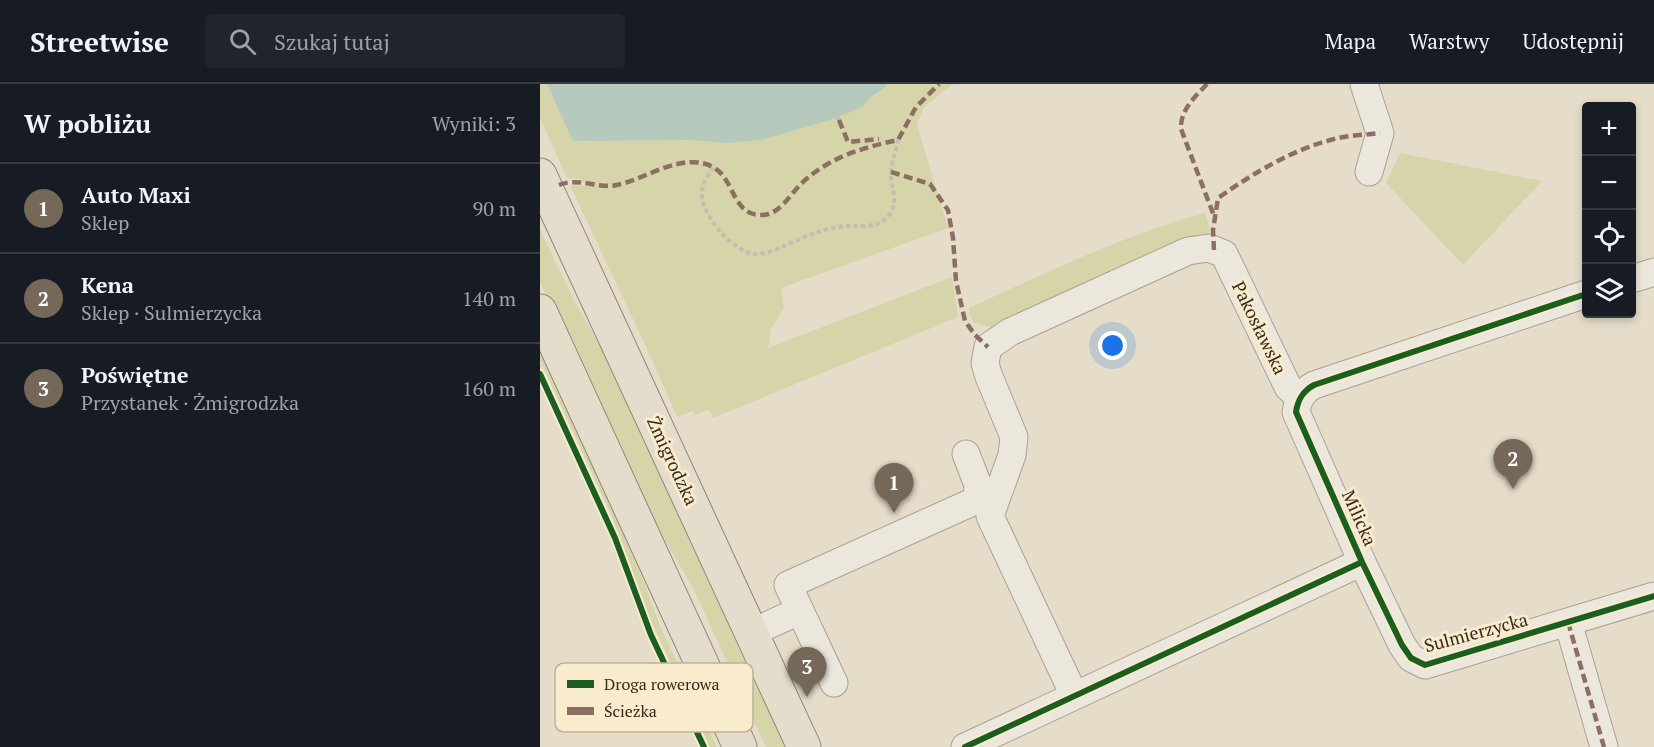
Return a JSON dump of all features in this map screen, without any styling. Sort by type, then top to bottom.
[{"type":"main road","name":"Żmigrodzka","points":[[540,175],[804,747]]},
{"type":"main road","points":[[540,311],[701,663]]},
{"type":"main road","points":[[733,732],[740,747]]},
{"type":"street","points":[[1364,84],[1380,133],[1370,172]]},
{"type":"street","name":"Pakosławska","points":[[1074,695],[990,516],[1012,455],[1014,437],[987,374],[985,363],[988,347],[1010,332],[1188,251],[1209,248],[1224,254],[1288,387],[1300,398]]},
{"type":"street","points":[[1636,278],[1654,272]]},
{"type":"street","points":[[1300,398],[1307,389],[1314,385],[1582,296]]},
{"type":"street","name":"Milicka","points":[[965,747],[1362,562],[1296,412],[1300,398]]},
{"type":"street","points":[[834,683],[788,585],[976,500],[978,485],[966,454]]},
{"type":"street","name":"Sulmierzycka","points":[[1362,562],[1402,645],[1411,658],[1425,665],[1654,596]]},
{"type":"street","points":[[752,633],[799,611]]},
{"type":"street","points":[[1568,622],[1604,747]]},
{"type":"path","points":[[833,111],[839,120]]},
{"type":"path","points":[[713,167],[702,189],[702,200],[709,218],[735,246],[754,254],[764,254],[818,232],[842,226],[873,226],[882,220],[891,212],[894,200],[891,172],[898,140]]},
{"type":"green space","points":[[540,84],[953,84],[924,107],[917,125],[948,228],[781,288],[784,308],[771,329],[768,348],[952,277],[958,317],[713,418],[709,410],[695,415],[693,411],[677,417],[570,185],[586,186],[581,179],[567,178],[540,118]]},
{"type":"green space","points":[[1400,153],[1542,181],[1463,265],[1386,183]]},
{"type":"green space","points":[[1205,213],[1210,230],[1207,237],[997,329],[974,323],[969,315],[969,308],[1085,256],[1144,232]]},
{"type":"green space","points":[[540,230],[577,306],[610,362],[750,663],[727,663],[694,590],[635,489],[540,282]]},
{"type":"green space","points":[[540,341],[630,545],[660,626],[677,663],[670,663],[648,614],[611,514],[540,360]]},
{"type":"green space","points":[[753,670],[789,747],[766,747],[753,719]]},
{"type":"green space","points":[[702,732],[710,732],[717,747],[709,747]]},
{"type":"shaded area","points":[[547,84],[886,84],[886,86],[861,108],[833,119],[762,140],[727,143],[690,140],[573,141]]},
{"type":"marked path","points":[[559,185],[573,182],[603,186],[617,185],[677,164],[701,163],[713,167],[720,173],[745,210],[752,214],[768,214],[779,208],[810,176],[833,161],[845,155],[898,140],[916,107],[939,84]]},
{"type":"marked path","points":[[1207,84],[1186,110],[1181,129],[1214,216]]},
{"type":"marked path","points":[[839,120],[848,142],[879,139]]},
{"type":"marked path","points":[[1214,250],[1213,230],[1218,198],[1259,171],[1303,149],[1340,138],[1380,133]]},
{"type":"marked path","points":[[891,172],[930,184],[948,210],[953,238],[956,281],[965,321],[988,347]]},
{"type":"marked path","points":[[1568,622],[1604,747]]},
{"type":"cycle path","points":[[965,747],[1362,562],[1296,412],[1298,403],[1310,387],[1582,295]]},
{"type":"cycle path","points":[[540,374],[615,538],[651,635],[664,663]]},
{"type":"cycle path","points":[[1362,562],[1402,645],[1411,658],[1425,665],[1654,596]]},
{"type":"cycle path","points":[[697,732],[704,747]]},
{"type":"place","name":"Kena","points":[[1513,489]]},
{"type":"place","name":"Auto Maxi","points":[[894,513]]},
{"type":"place","name":"Poświętne","points":[[807,697]]}]
